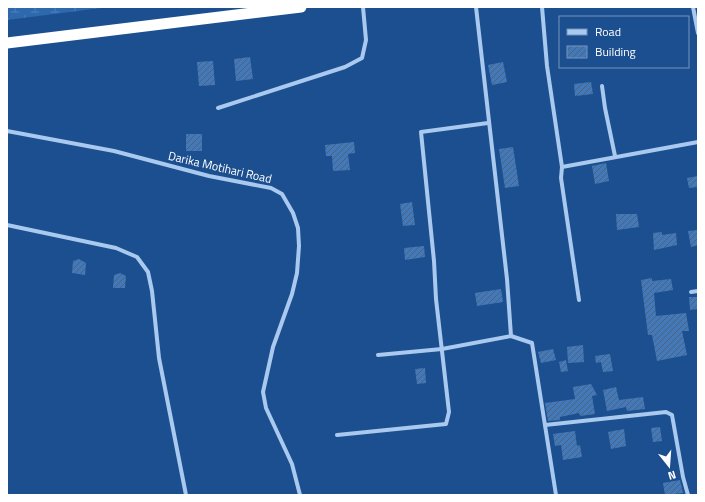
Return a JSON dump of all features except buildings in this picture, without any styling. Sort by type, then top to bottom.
[{"type":"highway","points":[[7,43],[301,7]]},
{"type":"street","points":[[218,108],[345,67],[362,58],[366,40],[363,7]]},
{"type":"street","points":[[476,7],[488,123],[507,279],[511,336]]},
{"type":"street","points":[[542,7],[547,66],[562,167],[560,178],[579,300]]},
{"type":"street","points":[[693,7],[698,34]]},
{"type":"street","points":[[602,86],[605,108],[616,156]]},
{"type":"street","points":[[337,435],[446,424],[449,412],[421,132],[488,123]]},
{"type":"street","name":"Darika Motihari Road","points":[[7,132],[114,151],[209,176],[271,188],[282,194],[293,213],[298,228],[297,273],[273,348],[263,392],[266,408],[292,464],[300,495]]},
{"type":"street","points":[[562,167],[698,142]]},
{"type":"street","points":[[7,225],[116,248],[137,257],[148,272],[152,291],[159,358],[186,495]]},
{"type":"street","points":[[691,292],[698,291]]},
{"type":"street","points":[[378,355],[442,349],[511,336],[532,342],[556,495]]},
{"type":"street","points":[[545,425],[666,412],[672,415],[683,477],[688,495]]},
{"type":"green space","points":[[7,7],[109,7],[7,20]]}]
